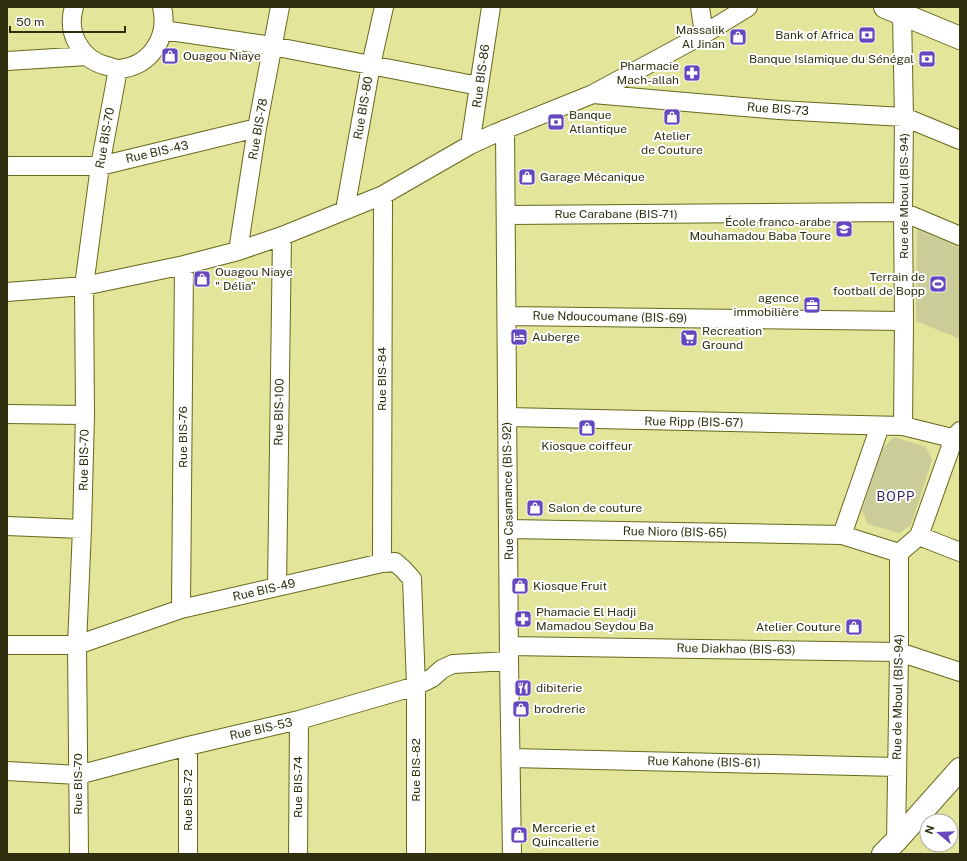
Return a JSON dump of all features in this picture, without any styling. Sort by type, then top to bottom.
[{"type":"main road","points":[[894,11],[960,38]]},
{"type":"main road","points":[[890,848],[960,769]]},
{"type":"street","points":[[74,7],[71,25],[74,37],[79,47],[87,56],[103,65],[118,69],[135,64],[154,50],[160,40],[163,30],[164,17],[162,7]]},
{"type":"street","name":"Rue BIS-78","points":[[238,251],[257,128],[280,7]]},
{"type":"street","name":"Rue BIS-80","points":[[345,210],[371,65],[384,7]]},
{"type":"street","name":"Rue BIS-86","points":[[470,145],[491,7]]},
{"type":"street","points":[[700,7],[704,34]]},
{"type":"street","points":[[7,292],[84,286],[184,265],[238,251],[282,236],[383,195],[470,145],[505,129],[593,94],[704,34],[748,7]]},
{"type":"street","name":"Rue de Mboul (BIS-94)","points":[[894,11],[904,117],[903,426]]},
{"type":"street","points":[[163,30],[272,46],[479,86]]},
{"type":"street","points":[[7,61],[87,56]]},
{"type":"street","name":"Rue BIS-70","points":[[79,854],[77,645],[85,415],[84,286],[100,166],[118,69]]},
{"type":"street","name":"Rue BIS-73","points":[[593,94],[778,110],[904,117],[960,140]]},
{"type":"street","name":"Rue BIS-43","points":[[7,166],[100,166],[257,128]]},
{"type":"street","name":"Rue Casamance (BIS-92)","points":[[505,129],[512,854]]},
{"type":"street","name":"Rue BIS-84","points":[[382,563],[383,195]]},
{"type":"street","name":"Rue Carabane (BIS-71)","points":[[507,215],[903,212],[960,236]]},
{"type":"street","name":"Rue BIS-100","points":[[277,587],[282,236]]},
{"type":"street","name":"Rue BIS-76","points":[[181,609],[184,265]]},
{"type":"street","name":"Rue Ndoucoumane (BIS-69)","points":[[507,316],[904,321]]},
{"type":"street","points":[[7,414],[85,415]]},
{"type":"street","name":"Rue Ripp (BIS-67)","points":[[507,418],[903,426],[958,436]]},
{"type":"street","points":[[842,535],[880,426]]},
{"type":"street","points":[[899,553],[919,536],[958,436]]},
{"type":"street","points":[[7,526],[82,530]]},
{"type":"street","name":"Rue Nioro (BIS-65)","points":[[508,529],[842,535],[899,553]]},
{"type":"street","points":[[919,536],[960,552]]},
{"type":"street","name":"Rue de Mboul (BIS-94)","points":[[890,848],[897,767],[899,553]]},
{"type":"street","name":"Rue BIS-49","points":[[7,645],[77,645],[181,609],[382,563],[395,562],[403,568],[412,579],[416,686]]},
{"type":"street","name":"Rue Diakhao (BIS-63)","points":[[509,654],[899,652],[960,672]]},
{"type":"street","name":"Rue BIS-53","points":[[7,770],[78,775],[188,746],[299,720],[416,686],[432,678],[442,669],[453,664],[509,654]]},
{"type":"street","name":"Rue BIS-82","points":[[416,686],[416,854]]},
{"type":"street","name":"Rue BIS-74","points":[[298,854],[299,720]]},
{"type":"street","name":"Rue BIS-72","points":[[188,746],[188,854]]},
{"type":"street","name":"Rue Kahone (BIS-61)","points":[[512,758],[897,767]]},
{"type":"green space","name":"Terrain de football de Bopp","points":[[917,229],[960,247],[960,339],[916,321]]},
{"type":"green space","name":"BOPP","points":[[894,437],[926,447],[932,460],[911,525],[899,533],[868,524],[862,510],[882,449]]},
{"type":"place","name":"Bank of Africa","points":[[867,35]]},
{"type":"place","name":"Massalik Al Jinan","points":[[738,37]]},
{"type":"place","name":"Ouagou Niaye","points":[[170,56]]},
{"type":"place","name":"Banque Islamique du Sénégal","points":[[927,59]]},
{"type":"place","name":"Pharmacie Mach-allah","points":[[692,73]]},
{"type":"place","name":"Atelier de Couture","points":[[672,117]]},
{"type":"place","name":"Banque Atlantique","points":[[556,122]]},
{"type":"place","name":"Garage Mécanique","points":[[527,177]]},
{"type":"place","name":"École franco-arabe Mouhamadou Baba Toure","points":[[844,229]]},
{"type":"place","name":"Ouagou Niaye \" Délia\"","points":[[202,279]]},
{"type":"place","name":"Terrain de football de Bopp","points":[[938,284]]},
{"type":"place","name":"agence immobilière","points":[[812,305]]},
{"type":"place","name":"Auberge","points":[[519,337]]},
{"type":"place","name":"Recreation Ground","points":[[689,338]]},
{"type":"place","name":"Kiosque coiffeur","points":[[587,428]]},
{"type":"place","name":"Salon de couture","points":[[535,508]]},
{"type":"place","name":"Kiosque Fruit","points":[[520,586]]},
{"type":"place","name":"Phamacie El Hadji Mamadou Seydou Ba","points":[[523,619]]},
{"type":"place","name":"Atelier Couture","points":[[854,627]]},
{"type":"place","name":"dibiterie","points":[[523,688]]},
{"type":"place","name":"brodrerie","points":[[521,709]]},
{"type":"place","name":"Mercerie et Quincallerie","points":[[519,835]]},
{"type":"district","name":"BOPP","points":[[896,496]]}]
